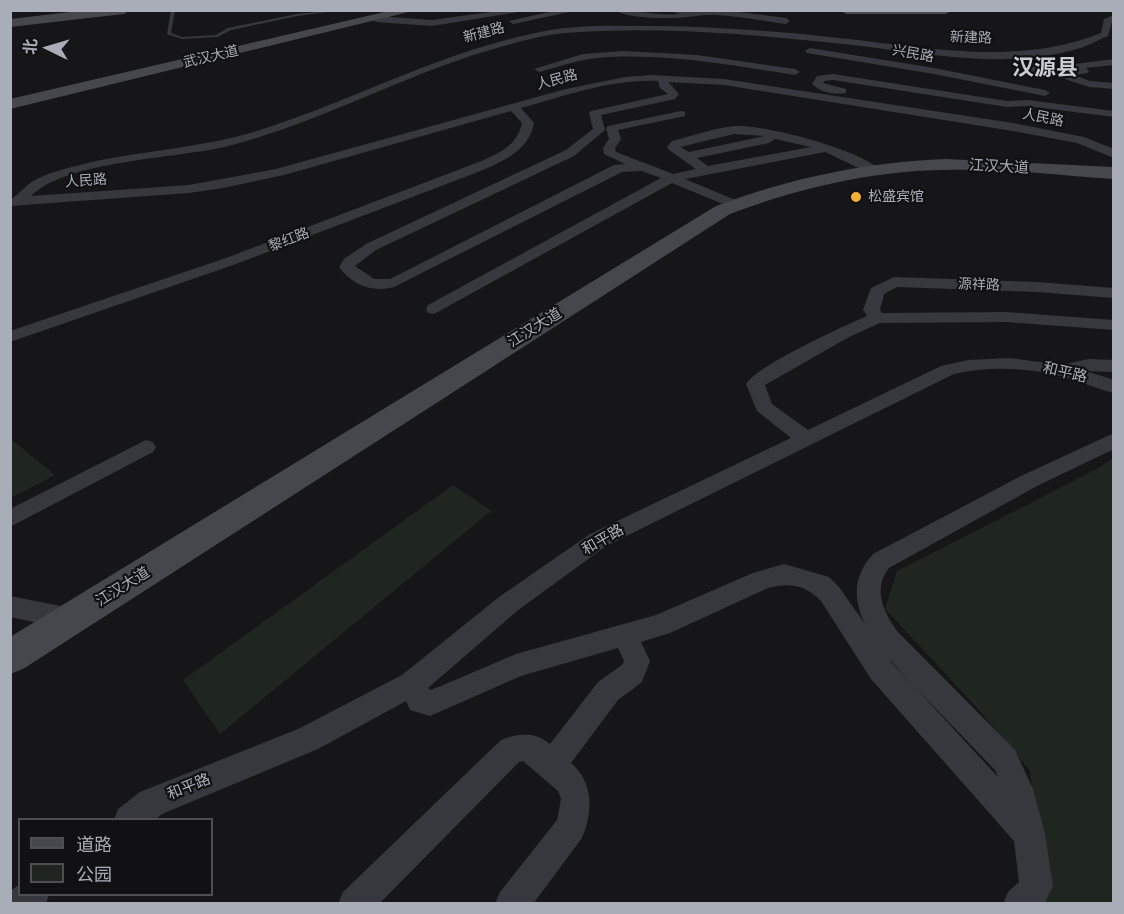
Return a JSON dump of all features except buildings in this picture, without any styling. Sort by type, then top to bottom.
[{"type":"main road","points":[[10,23],[124,10]]},
{"type":"main road","name":"武汉大道","points":[[10,104],[411,10]]},
{"type":"main road","points":[[846,10],[946,10]]},
{"type":"main road","name":"江汉大道","points":[[10,657],[723,210],[770,192],[816,180],[874,170],[924,165],[1113,173]]},
{"type":"street","points":[[449,21],[499,10]]},
{"type":"street","points":[[376,19],[408,22],[449,21],[527,10]]},
{"type":"street","points":[[483,24],[574,10]]},
{"type":"street","points":[[617,10],[671,17],[690,16],[692,13]]},
{"type":"street","points":[[671,10],[786,21]]},
{"type":"street","name":"新建路","points":[[14,204],[32,187],[52,178],[88,167],[221,144],[257,135],[435,64],[531,36],[572,30],[712,32],[806,37],[981,54],[1101,49],[1107,21],[1113,17]]},
{"type":"street","points":[[603,44],[723,48],[713,37],[712,32]]},
{"type":"street","name":"兴民路","points":[[802,50],[934,71],[1068,105],[1113,104]]},
{"type":"street","points":[[548,75],[579,58],[620,54],[713,60],[795,72]]},
{"type":"street","points":[[1058,69],[1113,62]]},
{"type":"street","points":[[528,63],[575,90]]},
{"type":"street","points":[[1007,71],[1036,78],[1073,80],[1113,86]]},
{"type":"street","points":[[1073,80],[1069,77],[1069,73],[1113,71]]},
{"type":"street","points":[[1092,132],[823,88],[817,84],[821,78],[833,77],[1007,104],[1068,105],[1113,114]]},
{"type":"street","points":[[642,167],[619,168],[591,180],[389,284],[373,285],[352,274],[346,267],[349,262],[370,247],[570,153],[599,130],[595,113],[671,97],[674,94],[664,86],[662,78]]},
{"type":"street","name":"人民路","points":[[14,204],[233,183],[575,90],[625,80],[662,78],[724,81],[1013,127],[1080,140],[1113,154]]},
{"type":"street","name":"黎红路","points":[[10,337],[231,261],[495,160],[522,140],[528,131],[528,123],[515,108]]},
{"type":"street","points":[[681,114],[612,128],[615,139],[609,148],[610,154],[735,205]]},
{"type":"street","points":[[706,170],[685,157],[783,136],[813,142],[874,170]]},
{"type":"street","points":[[434,309],[671,178],[826,148]]},
{"type":"street","name":"源祥路","points":[[877,318],[871,310],[877,291],[894,282],[1037,287],[1113,293]]},
{"type":"street","points":[[806,439],[764,408],[755,384],[775,370],[843,333],[877,318],[1006,317],[1113,325]]},
{"type":"street","name":"和平路","points":[[130,818],[151,802],[308,740],[412,684],[508,604],[598,540],[948,370],[1002,364],[1058,369],[1113,382]]},
{"type":"street","points":[[1020,903],[1027,900],[1036,886],[1029,834],[1014,776],[1005,760],[892,644],[872,615],[868,603],[868,584],[874,568],[881,561],[1029,481],[1113,440]]},
{"type":"street","points":[[10,519],[146,447]]},
{"type":"street","points":[[412,684],[420,701],[430,703],[447,698],[516,666],[661,625],[742,589],[784,574],[804,578],[820,584],[830,594],[881,670],[1029,834]]},
{"type":"street","points":[[10,606],[71,620]]},
{"type":"street","points":[[552,765],[608,690],[632,673],[637,661],[625,636]]},
{"type":"street","points":[[355,903],[511,750],[523,747],[535,750],[569,781],[576,799],[571,827],[512,903]]},
{"type":"lane","points":[[173,10],[169,34],[182,38],[217,36],[230,29],[297,15],[340,10]]},
{"type":"green space","points":[[10,438],[55,475],[11,498],[10,498]]},
{"type":"green space","points":[[1113,458],[1113,903],[1044,903],[1030,771],[979,710],[885,609],[897,571],[1097,469]]},
{"type":"green space","points":[[453,485],[491,511],[220,734],[183,680]]},
{"type":"place","name":"松盛宾馆","points":[[856,197]]},
{"type":"district","name":"汉源县","points":[[1045,69]]}]
